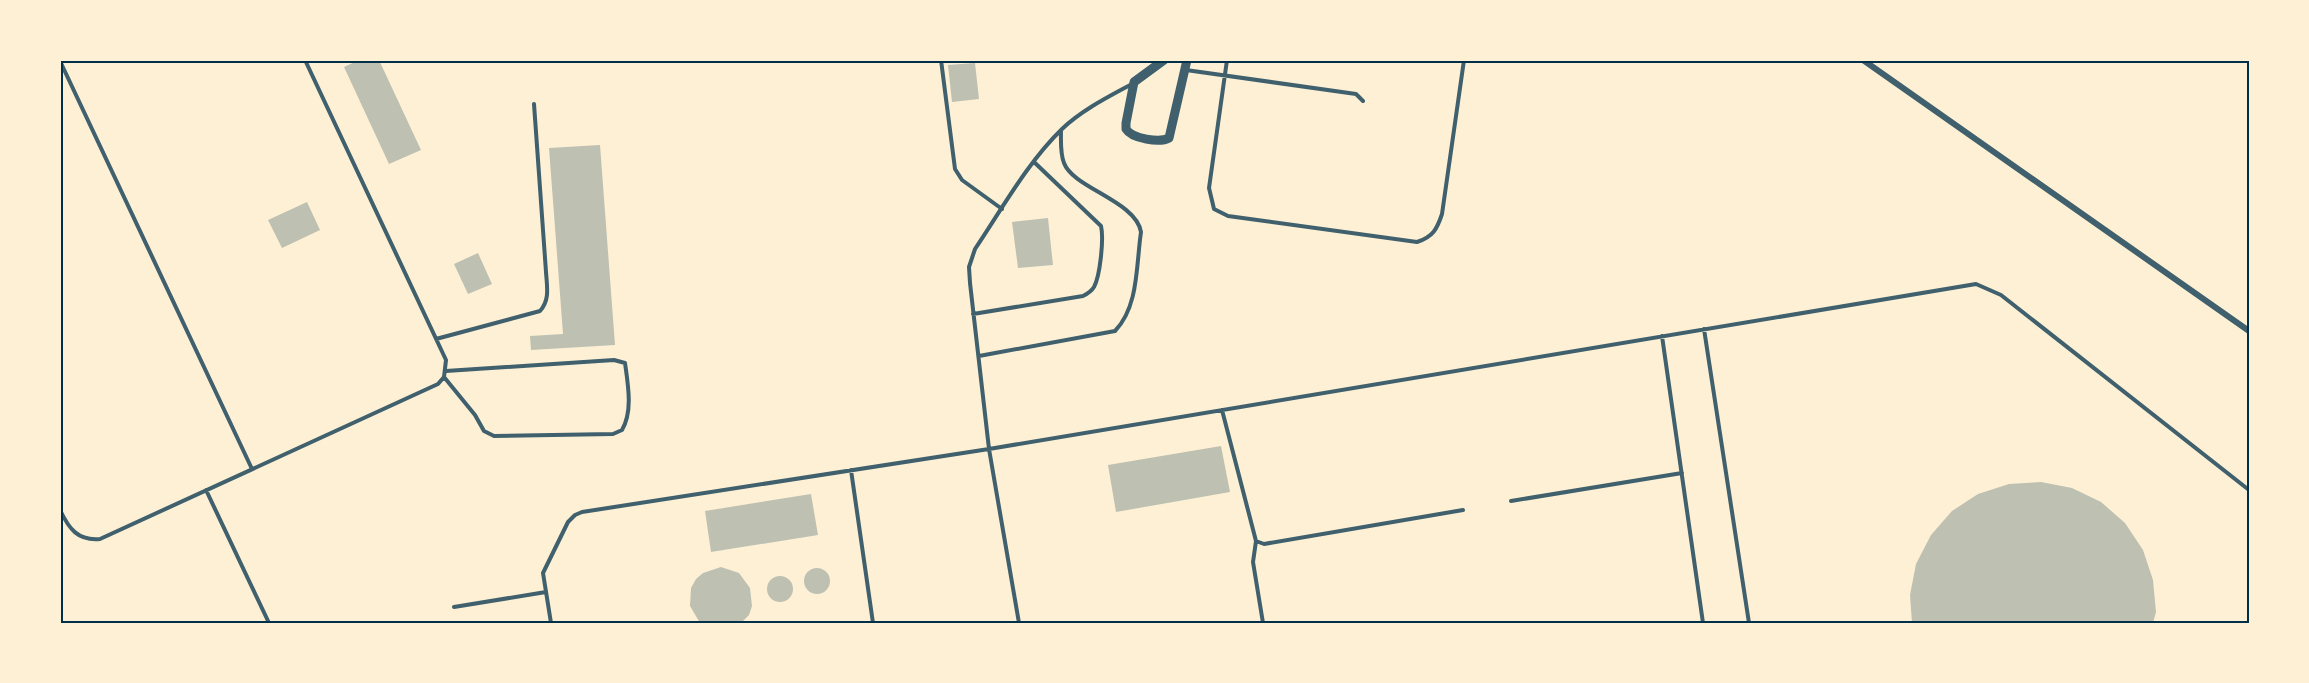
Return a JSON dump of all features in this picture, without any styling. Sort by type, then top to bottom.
[{"type":"street","points":[[1164,60],[1134,82],[1126,123],[1128,133],[1166,140],[1171,133],[1186,65]]},
{"type":"street","points":[[1863,60],[2249,331]]},
{"type":"lane","points":[[60,510],[66,523],[76,534],[90,540],[100,539],[438,384],[444,377],[446,360],[305,60]]},
{"type":"lane","points":[[941,60],[955,169],[962,180],[1002,209]]},
{"type":"lane","points":[[1227,60],[1209,188],[1214,209],[1228,216],[1417,242],[1428,239],[1437,229],[1442,214],[1464,60]]},
{"type":"lane","points":[[60,61],[252,469]]},
{"type":"lane","points":[[1186,65],[1224,75],[1356,94],[1364,101]]},
{"type":"lane","points":[[1019,623],[989,449],[970,260],[975,249],[1034,162],[1061,130],[1091,107],[1134,82]]},
{"type":"lane","points":[[436,339],[540,311],[546,304],[548,296],[534,104]]},
{"type":"lane","points":[[979,356],[1115,331],[1122,324],[1130,307],[1142,232],[1140,225],[1130,213],[1069,171],[1062,155],[1061,130]]},
{"type":"lane","points":[[974,314],[1083,296],[1092,290],[1097,281],[1103,234],[1101,226],[1034,162]]},
{"type":"lane","points":[[550,623],[544,569],[568,522],[575,515],[989,449],[1976,284],[2001,295],[2249,490]]},
{"type":"lane","points":[[1704,329],[1749,623]]},
{"type":"lane","points":[[1662,336],[1703,623]]},
{"type":"lane","points":[[444,377],[475,415],[484,431],[494,436],[613,434],[622,430],[627,420],[628,389],[625,363],[446,371]]},
{"type":"lane","points":[[1222,410],[1256,541],[1253,562],[1263,623]]},
{"type":"lane","points":[[851,470],[873,623]]},
{"type":"lane","points":[[1511,501],[1682,473]]},
{"type":"lane","points":[[206,490],[269,623]]},
{"type":"lane","points":[[1256,541],[1264,544],[1463,510]]},
{"type":"lane","points":[[454,608],[546,592]]},
{"type":"building","points":[[359,60],[379,60],[421,150],[389,164],[344,67]]},
{"type":"building","points":[[975,63],[979,99],[952,102],[948,65]]},
{"type":"building","points":[[600,145],[615,345],[531,350],[530,336],[563,334],[549,148]]},
{"type":"building","points":[[307,202],[320,230],[282,248],[268,220]]},
{"type":"building","points":[[1048,218],[1053,265],[1018,268],[1012,222]]},
{"type":"building","points":[[478,253],[492,284],[468,294],[454,264]]},
{"type":"building","points":[[1221,446],[1230,492],[1116,512],[1108,465]]},
{"type":"building","points":[[2041,482],[2072,488],[2101,502],[2125,523],[2143,550],[2153,580],[2156,612],[2153,623],[1912,623],[1910,595],[1916,564],[1931,535],[1952,511],[1978,494],[2009,484]]},
{"type":"building","points":[[811,494],[818,535],[711,552],[705,511]]},
{"type":"building","points":[[721,567],[739,573],[750,588],[752,606],[749,615],[741,623],[700,623],[690,606],[691,588],[703,573]]},
{"type":"building","points":[[817,568],[826,572],[830,581],[826,590],[817,594],[808,590],[804,581],[808,572]]},
{"type":"building","points":[[780,576],[789,580],[793,589],[789,598],[780,602],[771,598],[767,589],[771,580]]}]
